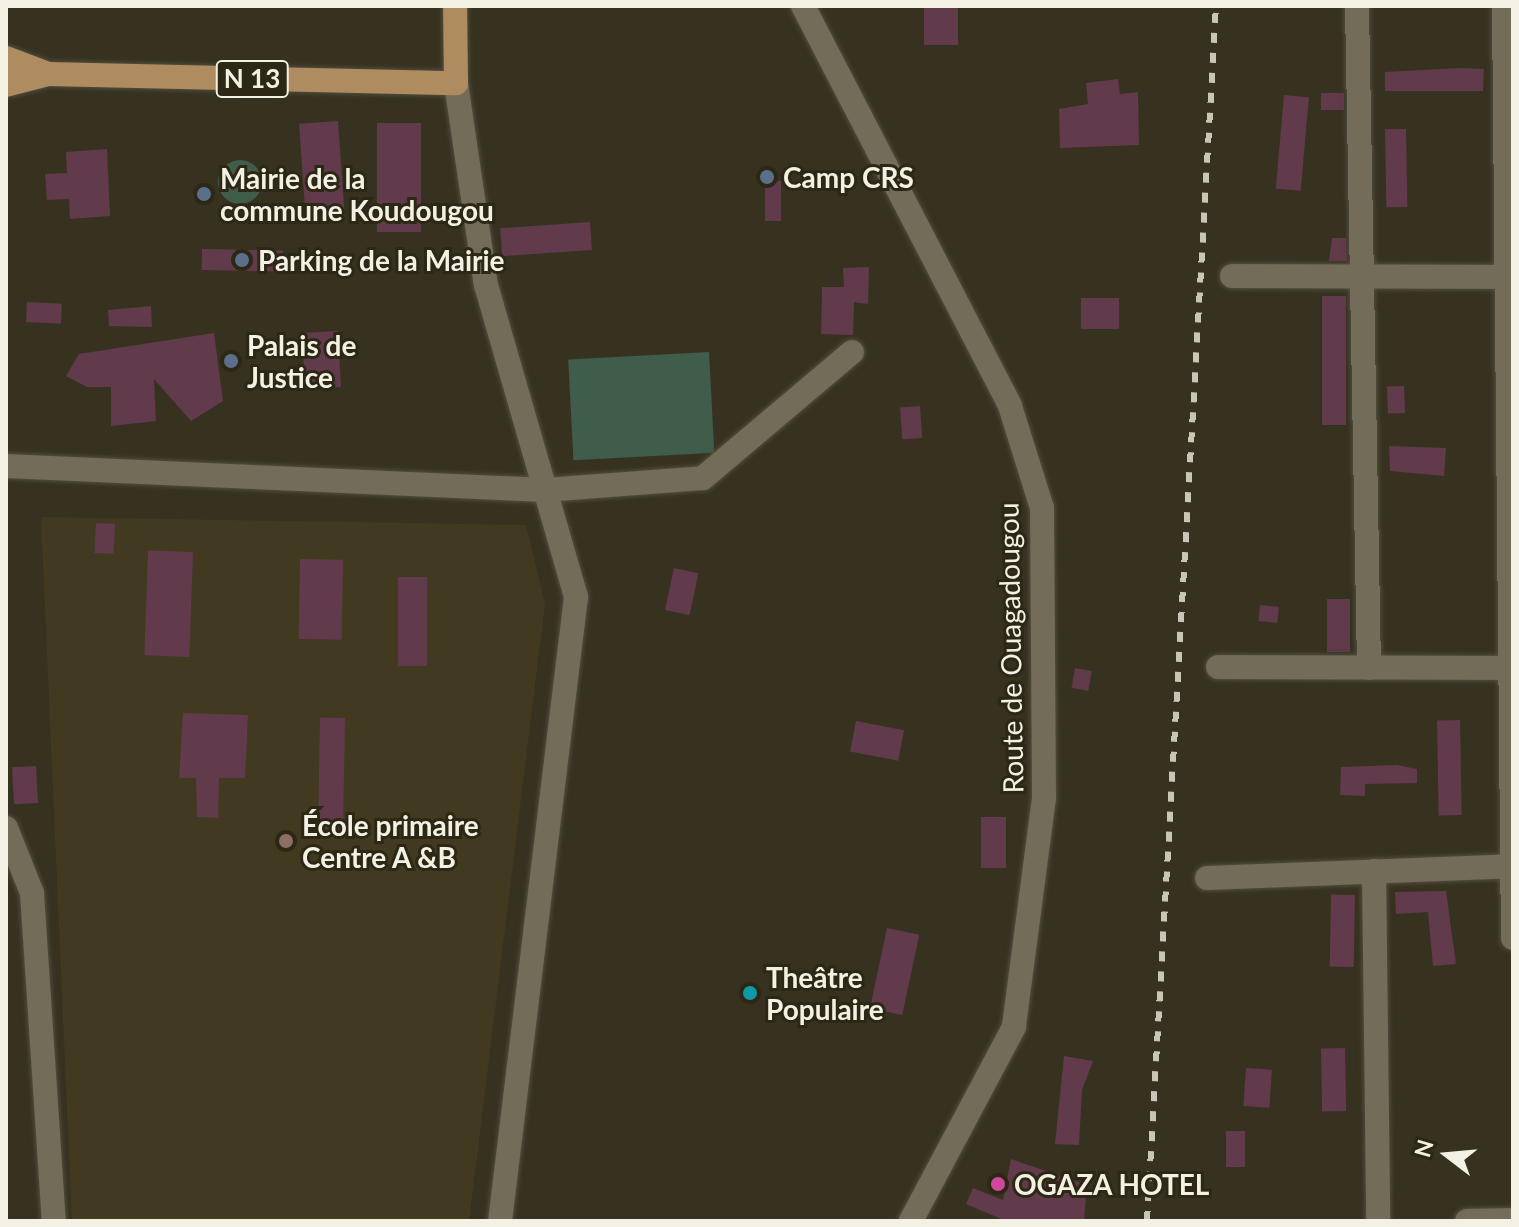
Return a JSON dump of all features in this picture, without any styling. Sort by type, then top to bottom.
[{"type":"main road","points":[[455,6],[456,83]]},
{"type":"main road","name":"N 13","points":[[6,58],[48,74]]},
{"type":"main road","name":"N 13","points":[[6,85],[48,74],[456,83]]},
{"type":"street","name":"Route de Ouagadougou","points":[[803,6],[865,138],[1010,406],[1042,508],[1044,798],[1014,1027],[911,1221]]},
{"type":"street","points":[[1357,6],[1369,668]]},
{"type":"street","points":[[1504,6],[1510,277],[1513,938]]},
{"type":"street","points":[[456,83],[486,285],[576,597],[500,1221]]},
{"type":"street","points":[[1232,276],[1510,277]]},
{"type":"street","points":[[6,466],[545,490],[703,478],[852,352]]},
{"type":"street","points":[[1218,667],[1512,668]]},
{"type":"street","points":[[6,828],[32,893],[54,1221]]},
{"type":"street","points":[[1207,878],[1513,866]]},
{"type":"street","points":[[1374,871],[1378,1221]]},
{"type":"street","points":[[1467,1221],[1513,1220]]},
{"type":"shaded area","name":"École primaire Centre A &B","points":[[41,517],[526,525],[545,604],[469,1221],[72,1221]]},
{"type":"green space","points":[[240,160],[255,167],[262,182],[255,197],[240,204],[225,197],[218,182],[225,167]]},
{"type":"green space","points":[[709,352],[714,453],[573,460],[568,359]]},
{"type":"building","points":[[924,6],[958,6],[958,45],[924,45]]},
{"type":"building","points":[[1484,69],[1483,91],[1385,91],[1385,72]]},
{"type":"building","points":[[1118,79],[1120,94],[1138,92],[1139,145],[1060,148],[1059,109],[1088,104],[1086,83]]},
{"type":"building","points":[[1321,93],[1344,93],[1344,110],[1321,110]]},
{"type":"building","points":[[1284,95],[1309,97],[1301,191],[1276,189]]},
{"type":"building","points":[[338,121],[345,216],[306,218],[299,124]]},
{"type":"building","points":[[377,123],[421,123],[421,232],[377,232]]},
{"type":"building","points":[[1385,129],[1406,129],[1407,207],[1386,207]]},
{"type":"building","points":[[107,149],[110,216],[70,219],[69,199],[47,200],[45,174],[67,173],[66,152]]},
{"type":"building","points":[[765,181],[781,181],[781,221],[765,221]]},
{"type":"building","points":[[590,222],[592,250],[502,256],[500,228]]},
{"type":"building","points":[[1332,238],[1346,238],[1347,261],[1329,261]]},
{"type":"building","name":"Parking de la Mairie","points":[[202,249],[283,250],[283,271],[202,270]]},
{"type":"building","points":[[869,267],[868,304],[854,302],[853,335],[821,334],[822,287],[844,287],[843,268]]},
{"type":"building","points":[[1322,296],[1346,296],[1346,425],[1322,425]]},
{"type":"building","points":[[1081,298],[1119,298],[1119,329],[1081,329]]},
{"type":"building","points":[[27,302],[62,304],[61,324],[26,322]]},
{"type":"building","points":[[151,306],[152,327],[109,326],[108,310]]},
{"type":"building","points":[[338,331],[341,387],[305,389],[302,333]]},
{"type":"building","points":[[214,333],[223,401],[191,421],[154,379],[156,421],[111,426],[111,387],[87,387],[66,376],[79,354]]},
{"type":"building","points":[[1404,386],[1405,413],[1388,414],[1387,387]]},
{"type":"building","points":[[920,406],[922,438],[902,439],[900,407]]},
{"type":"building","points":[[1389,446],[1446,448],[1444,476],[1390,471]]},
{"type":"building","points":[[96,523],[115,524],[113,554],[94,553]]},
{"type":"building","points":[[148,550],[193,552],[189,657],[144,655]]},
{"type":"building","points":[[300,559],[343,560],[342,640],[299,639]]},
{"type":"building","points":[[674,568],[698,573],[690,615],[665,610]]},
{"type":"building","points":[[398,577],[427,577],[427,666],[398,666]]},
{"type":"building","points":[[1327,599],[1350,599],[1350,652],[1327,652]]},
{"type":"building","points":[[1260,605],[1279,607],[1277,623],[1258,621]]},
{"type":"building","points":[[1075,668],[1092,671],[1088,691],[1072,688]]},
{"type":"building","points":[[183,713],[248,715],[245,778],[219,778],[218,818],[197,817],[196,778],[179,778]]},
{"type":"building","points":[[320,718],[345,718],[343,829],[318,829]]},
{"type":"building","points":[[1437,720],[1460,720],[1462,815],[1439,815]]},
{"type":"building","points":[[856,721],[904,730],[898,761],[850,751]]},
{"type":"building","points":[[1397,765],[1417,769],[1417,783],[1365,784],[1365,796],[1340,795],[1341,767]]},
{"type":"building","points":[[36,766],[38,803],[14,804],[12,767]]},
{"type":"building","points":[[981,817],[1006,817],[1006,868],[981,868]]},
{"type":"building","points":[[1446,891],[1456,964],[1433,966],[1428,912],[1396,914],[1395,892]]},
{"type":"building","points":[[1331,895],[1355,895],[1354,967],[1330,967]]},
{"type":"building","points":[[887,928],[919,935],[902,1015],[870,1008]]},
{"type":"building","points":[[1321,1048],[1345,1048],[1346,1111],[1322,1111]]},
{"type":"building","points":[[1064,1056],[1093,1061],[1082,1090],[1079,1145],[1055,1144]]},
{"type":"building","points":[[1246,1068],[1272,1070],[1269,1108],[1243,1106]]},
{"type":"building","points":[[1226,1131],[1245,1131],[1245,1167],[1226,1167]]},
{"type":"building","points":[[1011,1159],[1087,1185],[1084,1221],[1006,1221],[966,1204],[973,1188],[1003,1200]]},
{"type":"railway","points":[[1147,1221],[1216,6]]},
{"type":"place","name":"Camp CRS","points":[[767,177]]},
{"type":"place","name":"Mairie de la commune Koudougou","points":[[204,194]]},
{"type":"place","name":"Parking de la Mairie","points":[[242,260]]},
{"type":"place","name":"Palais de Justice","points":[[231,361]]},
{"type":"place","name":"École primaire Centre A &B","points":[[286,841]]},
{"type":"place","name":"Theâtre Populaire","points":[[750,993]]},
{"type":"place","name":"OGAZA HOTEL","points":[[998,1184]]}]
